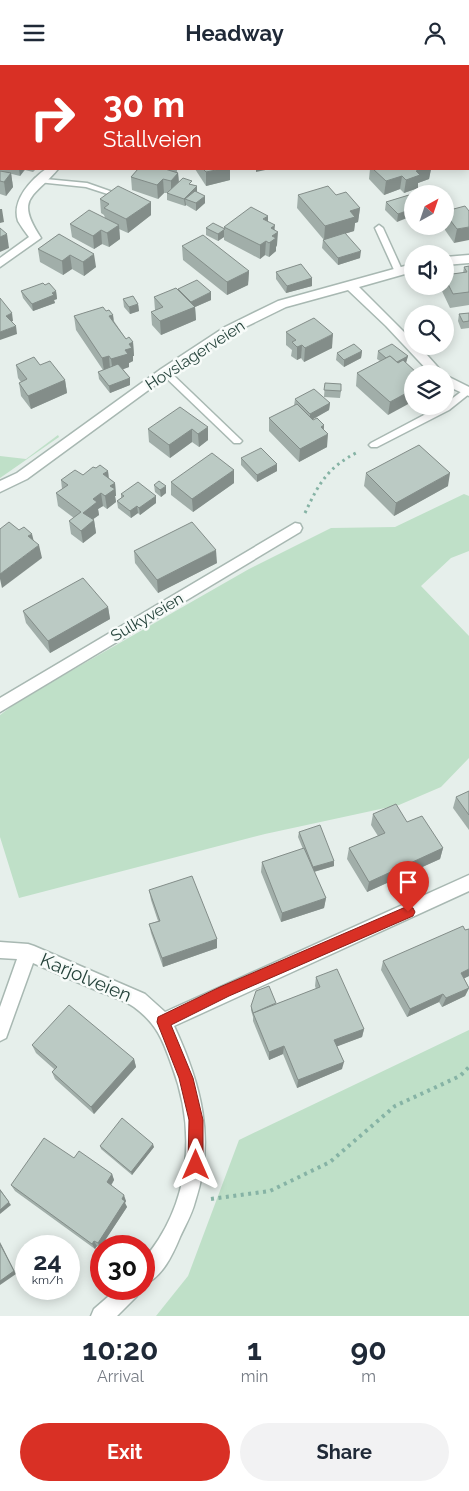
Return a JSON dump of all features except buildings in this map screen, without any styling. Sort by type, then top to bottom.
[{"type":"street","points":[[0,263],[35,239],[24,220],[22,206],[38,180],[52,170]]},
{"type":"street","points":[[454,260],[469,259]]},
{"type":"street","name":"Hovslagerveien","points":[[0,487],[22,476],[165,372],[230,330],[282,305],[404,270]]},
{"type":"street","points":[[350,285],[390,323],[430,365]]},
{"type":"street","points":[[454,385],[467,391]]},
{"type":"street","name":"Sulkyveien","points":[[0,706],[295,528]]},
{"type":"street","points":[[163,1022],[225,991],[408,912],[469,883]]},
{"type":"street","name":"Karjolveien","points":[[0,950],[28,952],[139,999],[163,1022],[186,1078],[196,1120],[196,1165],[186,1202],[165,1249],[155,1260]]},
{"type":"street","points":[[0,1033],[28,952]]},
{"type":"street","points":[[101,1316],[120,1300]]},
{"type":"lane","points":[[38,180],[87,185],[120,196]]},
{"type":"lane","points":[[378,228],[388,245],[399,272]]},
{"type":"lane","points":[[165,372],[237,441]]},
{"type":"lane","points":[[374,445],[446,408],[467,391]]},
{"type":"path","points":[[295,528],[304,515],[320,479],[342,460],[374,445]]},
{"type":"path","points":[[186,1202],[270,1191],[330,1162],[395,1107],[460,1076],[469,1067]]},
{"type":"green space","points":[[58,435],[59,437],[0,478],[0,456],[26,459]]},
{"type":"green space","points":[[464,494],[469,496],[469,551],[451,558],[421,586],[469,636],[469,758],[441,787],[399,805],[265,834],[19,898],[0,837],[0,715],[20,700],[249,569],[331,528],[395,527]]},
{"type":"green space","points":[[469,1030],[469,1316],[156,1316],[188,1276],[239,1140]]},
{"type":"route","points":[[196,1165],[196,1120],[186,1078],[163,1022],[225,991],[408,912]]}]
